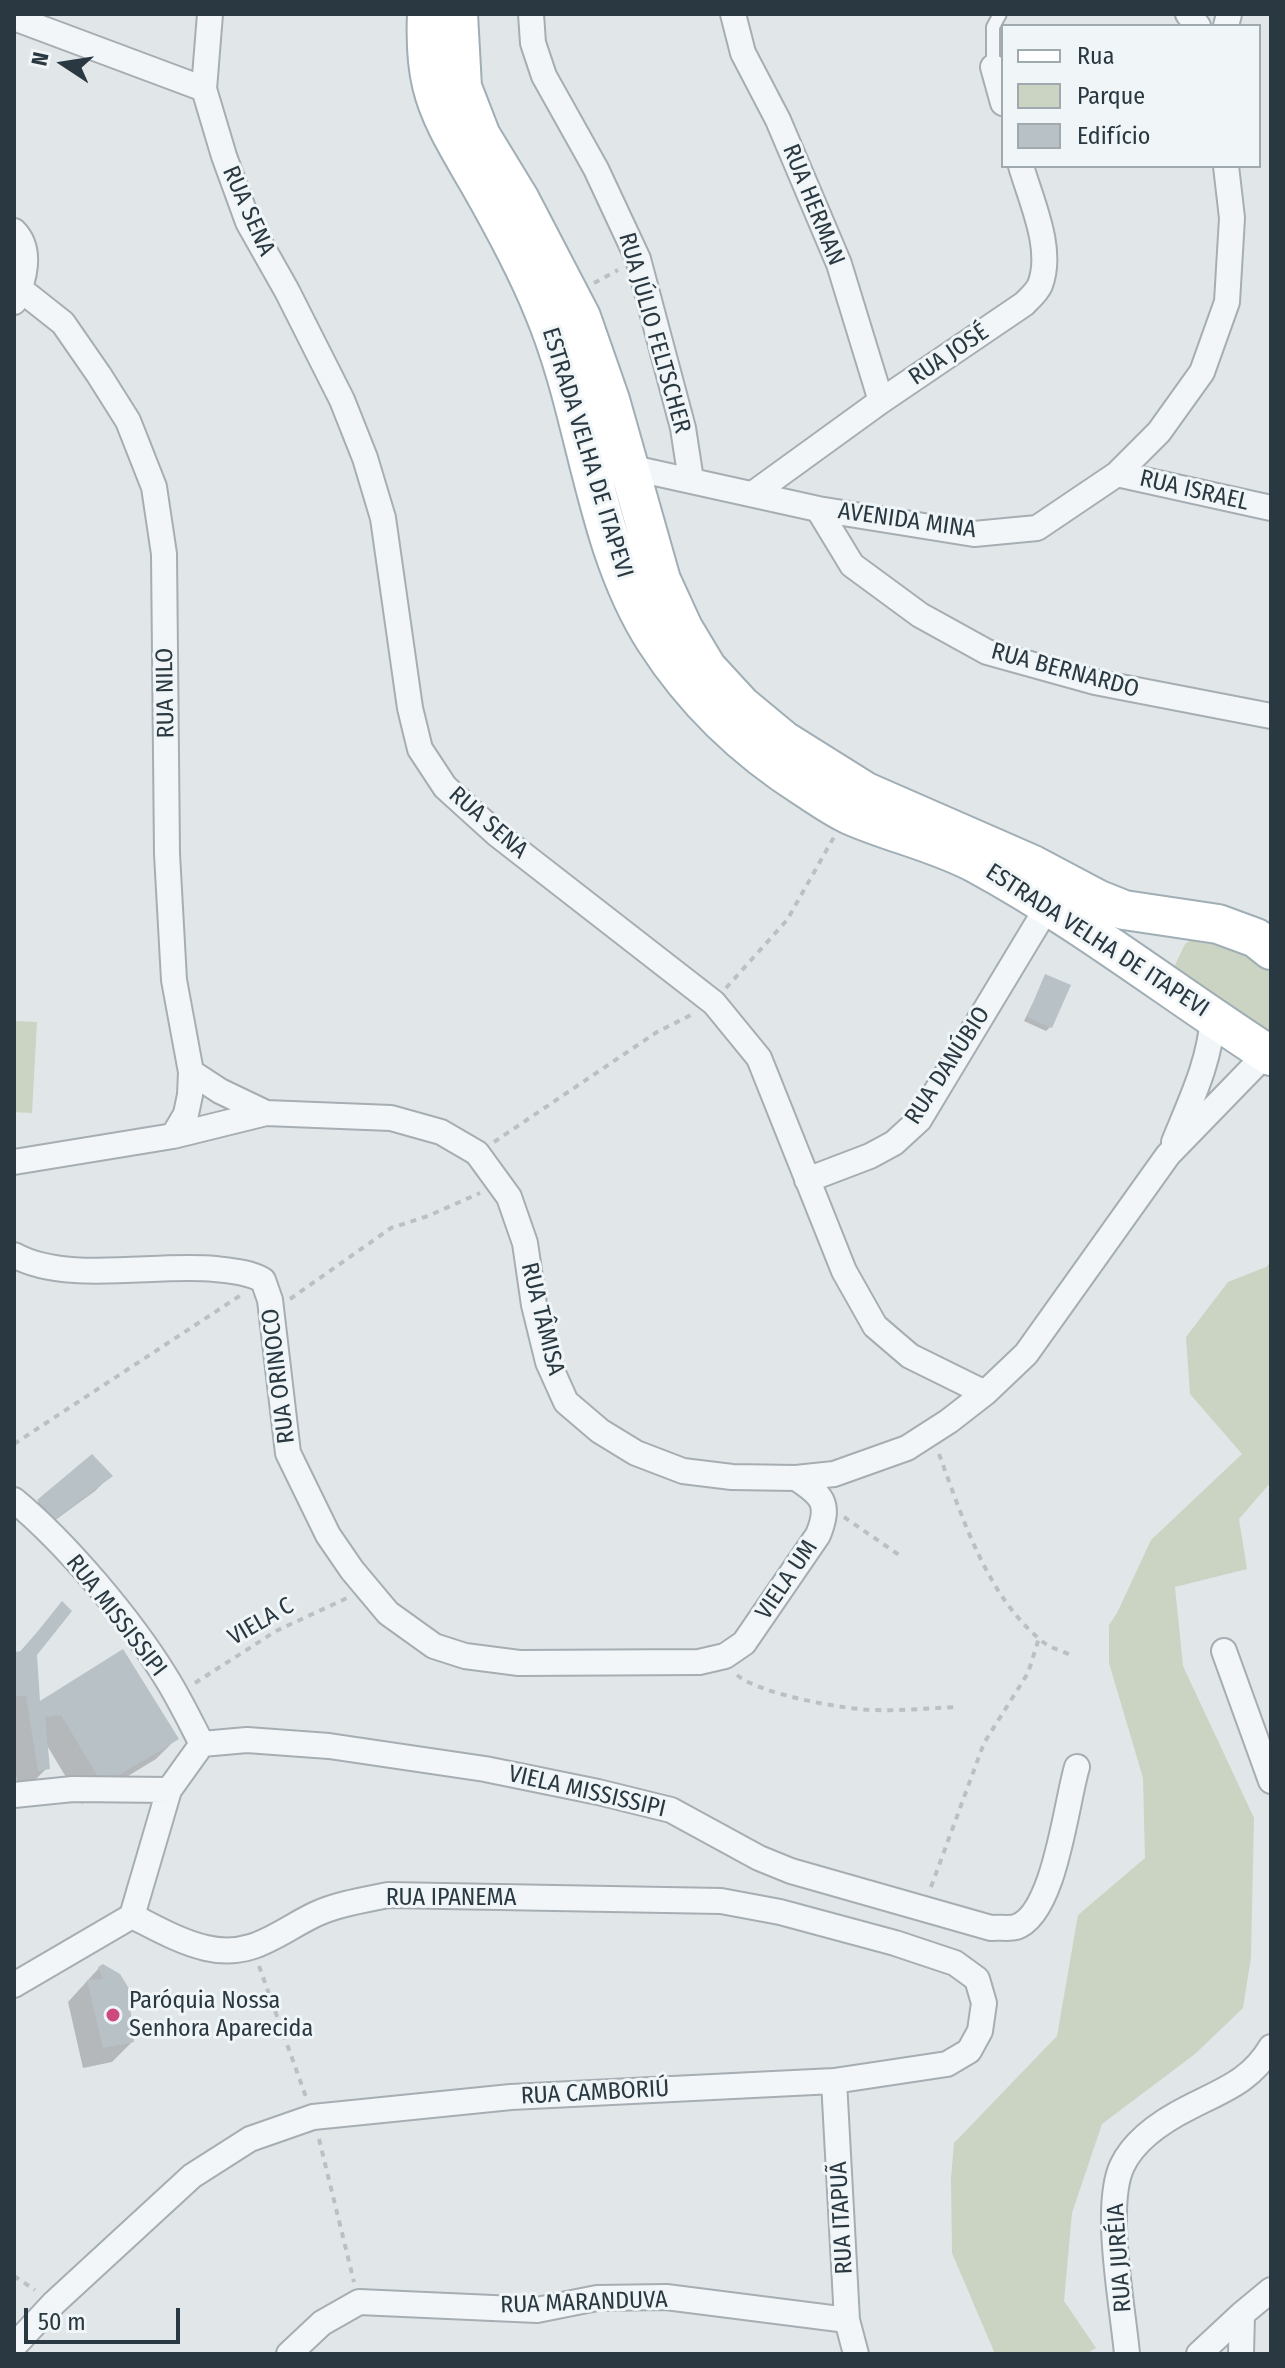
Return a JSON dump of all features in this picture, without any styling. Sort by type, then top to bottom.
[{"type":"main road","name":"ESTRADA VELHA DE ITAPEVI","points":[[427,14],[425,44],[432,88],[450,131],[507,233],[544,311],[577,409],[610,538],[625,581],[655,640],[687,683],[727,728],[768,765],[847,814],[974,862],[1048,906],[1270,1054]]},
{"type":"main road","name":"ESTRADA VELHA DE ITAPEVI","points":[[458,14],[462,87],[466,99],[481,136],[520,200],[581,317],[610,400],[661,580],[683,628],[707,668],[742,706],[783,740],[866,792],[1033,865],[1124,910],[1218,924],[1256,938],[1271,950]]},
{"type":"main road","points":[[1164,983],[1160,967],[1163,946],[1177,927],[1192,919]]},
{"type":"street","name":"RUA SENA","points":[[210,14],[204,89],[248,222],[342,400],[365,458],[383,518],[410,708],[420,749],[445,787],[498,835],[714,1003],[759,1058],[844,1271],[875,1326],[910,1356],[985,1393]]},
{"type":"street","name":"RUA JÚLIO FELTSCHER","points":[[531,14],[533,43],[544,76],[596,169],[638,259],[683,428],[691,480]]},
{"type":"street","name":"RUA HERMAN","points":[[733,14],[743,53],[778,120],[839,264],[881,401]]},
{"type":"street","points":[[14,18],[204,89]]},
{"type":"street","points":[[993,67],[1001,96]]},
{"type":"street","name":"RUA JOSÉ","points":[[754,493],[881,401],[1024,304],[1040,288],[1045,267],[1041,235],[1022,168]]},
{"type":"street","name":"AVENIDA MINA","points":[[589,458],[818,509],[974,534],[1037,528],[1117,474],[1159,432],[1202,372],[1227,302],[1232,218],[1226,168]]},
{"type":"street","points":[[14,231],[26,259],[17,296]]},
{"type":"street","name":"RUA NILO","points":[[17,296],[63,323],[128,421],[154,487],[164,554],[167,854],[174,980],[191,1072],[186,1114],[173,1136]]},
{"type":"street","name":"RUA ISRAEL","points":[[1117,474],[1271,508]]},
{"type":"street","name":"RUA BERNARDO","points":[[818,509],[852,565],[920,615],[987,652],[1095,682],[1271,716]]},
{"type":"street","name":"RUA DANÚBIO","points":[[807,1180],[870,1156],[894,1143],[919,1120],[1048,906]]},
{"type":"street","name":"RUA TÂMISA","points":[[1168,1155],[1203,1072],[1211,1044],[1213,1016]]},
{"type":"street","name":"RUA TÂMISA","points":[[14,1162],[173,1136],[266,1113],[391,1118],[441,1132],[477,1153],[509,1197],[525,1243],[534,1305],[548,1362],[566,1402],[600,1431],[636,1453],[683,1471],[732,1477],[796,1478],[834,1474],[907,1448],[985,1393],[1026,1354],[1168,1155],[1270,1054]]},
{"type":"street","points":[[191,1072],[220,1091],[266,1113]]},
{"type":"street","name":"RUA ORINOCO","points":[[14,1255],[60,1269],[201,1268],[239,1272],[263,1280],[272,1312],[288,1453],[328,1535],[368,1588],[405,1628],[434,1646],[465,1656],[519,1663],[708,1660]]},
{"type":"street","points":[[796,1478],[817,1492],[824,1503]]},
{"type":"street","name":"RUA MISSISSIPI","points":[[14,1500],[36,1519],[114,1606],[167,1678],[202,1744]]},
{"type":"street","name":"VIELA UM","points":[[708,1660],[725,1656],[744,1643],[818,1535],[824,1519],[824,1503]]},
{"type":"street","points":[[1224,1651],[1271,1781]]},
{"type":"street","name":"VIELA MISSISSIPI","points":[[202,1744],[247,1740],[329,1746],[485,1769],[598,1792],[671,1810],[759,1858],[791,1871],[991,1928],[1016,1927],[1033,1916],[1046,1895],[1077,1767]]},
{"type":"street","points":[[14,1985],[132,1916],[169,1790],[202,1744]]},
{"type":"street","points":[[14,1795],[73,1789],[169,1790]]},
{"type":"street","name":"RUA IPANEMA","points":[[132,1916],[179,1940],[209,1949],[253,1948],[316,1914],[351,1902],[388,1895],[721,1901],[780,1912]]},
{"type":"street","name":"RUA CAMBORIÚ","points":[[14,2346],[54,2303],[192,2176],[250,2139],[313,2117],[511,2097],[834,2081],[947,2064],[969,2051],[980,2031],[984,2003],[977,1979],[955,1963],[932,1955],[780,1912]]},
{"type":"street","name":"RUA JURÉIA","points":[[1127,2354],[1114,2202],[1121,2168],[1137,2143],[1178,2113],[1244,2080],[1262,2062],[1271,2047]]},
{"type":"street","name":"RUA ITAPUÃ","points":[[834,2081],[847,2320],[856,2354]]},
{"type":"street","points":[[1199,2354],[1271,2290]]},
{"type":"street","name":"RUA MARANDUVA","points":[[359,2302],[537,2310],[597,2298],[666,2297],[847,2320]]},
{"type":"street","points":[[289,2354],[322,2323],[359,2302]]},
{"type":"street","points":[[1241,2354],[1242,2314]]},
{"type":"lane","points":[[993,67],[993,27],[1000,14]]},
{"type":"path","points":[[591,284],[638,259]]},
{"type":"path","points":[[477,1153],[657,1032],[714,1003],[787,920],[847,814]]},
{"type":"path","points":[[272,1312],[391,1228],[428,1216],[500,1184]]},
{"type":"path","points":[[14,1444],[263,1280]]},
{"type":"path","points":[[931,1433],[981,1560],[1016,1617],[1046,1644],[1071,1655]]},
{"type":"path","points":[[824,1503],[902,1557]]},
{"type":"path","name":"VIELA C","points":[[176,1696],[276,1631],[368,1588]]},
{"type":"path","points":[[924,1908],[984,1743],[1028,1673],[1039,1638]]},
{"type":"path","points":[[708,1660],[748,1684],[804,1699],[873,1710],[957,1707]]},
{"type":"path","points":[[253,1948],[313,2117],[359,2302]]},
{"type":"green space","points":[[1195,937],[1207,937],[1271,963],[1271,1039],[1184,984],[1175,965],[1185,944]]},
{"type":"green space","points":[[14,1021],[37,1022],[32,1113],[14,1112]]},
{"type":"green space","points":[[1271,1262],[1271,1482],[1239,1519],[1247,1569],[1175,1587],[1183,1666],[1254,1818],[1251,1957],[1243,2008],[1195,2054],[1102,2124],[1072,2213],[1064,2301],[1096,2348],[1086,2354],[995,2354],[952,2253],[954,2143],[1057,2036],[1078,1915],[1145,1858],[1143,1778],[1109,1663],[1109,1625],[1151,1540],[1242,1454],[1190,1394],[1186,1337],[1228,1282],[1266,1267]]},
{"type":"building","points":[[1045,974],[1071,985],[1052,1028],[1027,1017]]},
{"type":"building","points":[[92,1454],[113,1476],[55,1519],[37,1500]]},
{"type":"building","points":[[62,1601],[72,1611],[37,1655],[40,1701],[123,1649],[179,1739],[103,1785],[61,1715],[45,1717],[50,1769],[38,1771],[26,1695],[14,1697],[14,1652],[22,1651]]},
{"type":"building","name":"Paróquia Nossa Senhora Aparecida","points":[[103,1964],[120,1974],[128,1987],[134,2042],[103,2048],[87,1980],[103,1979],[98,1967]]},
{"type":"place","name":"Paróquia Nossa Senhora Aparecida","points":[[113,2015]]}]
